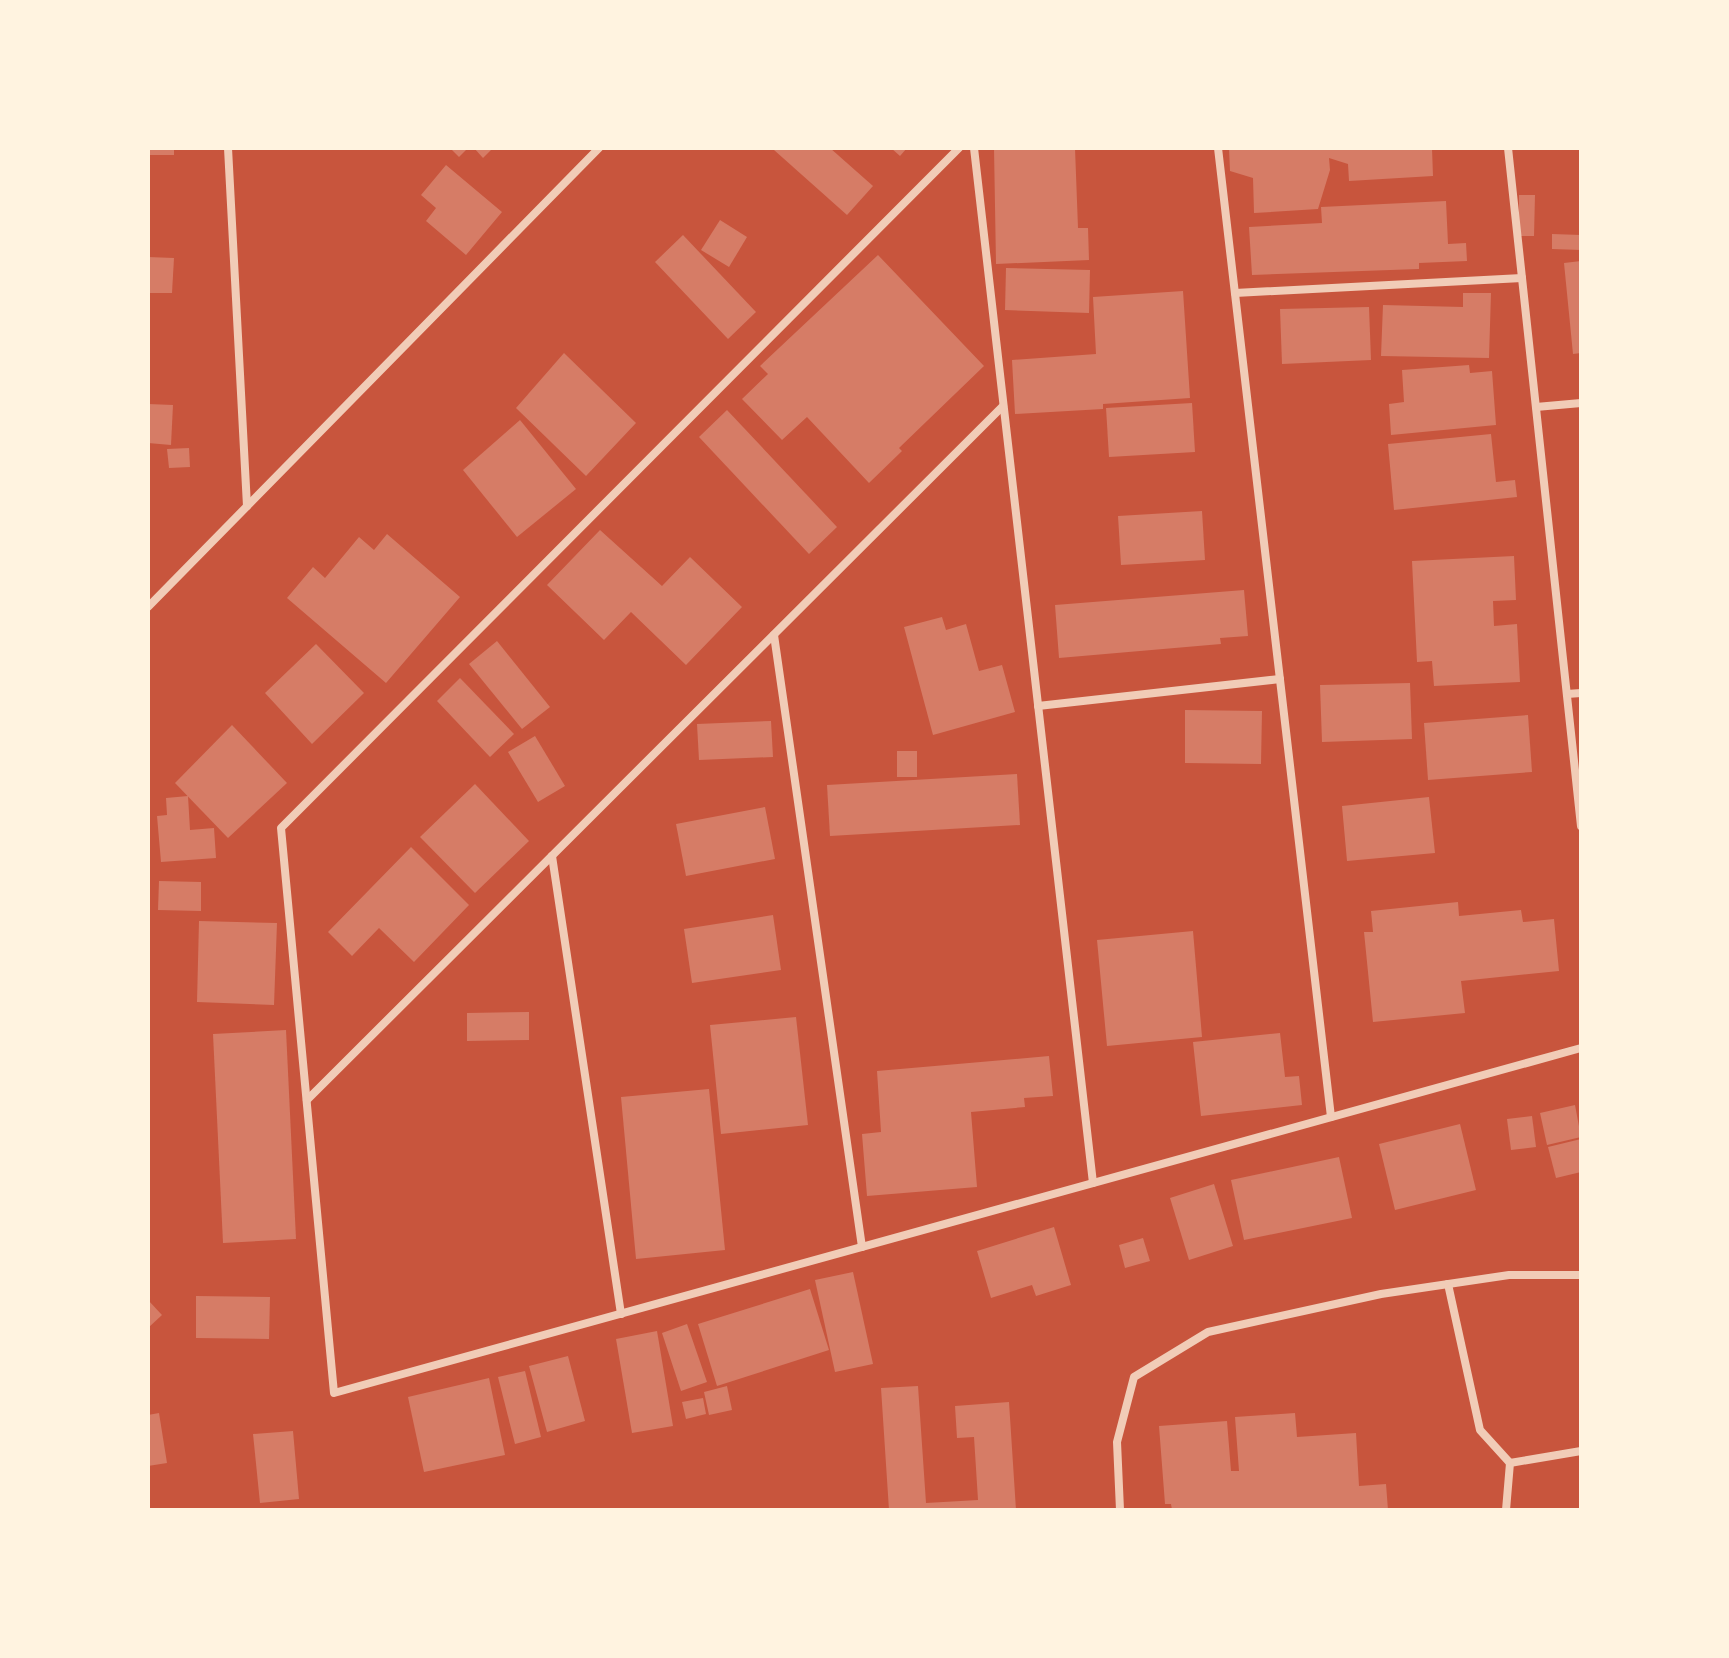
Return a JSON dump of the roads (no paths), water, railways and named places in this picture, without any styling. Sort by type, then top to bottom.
[{"type":"street","points":[[228,148],[247,506]]},
{"type":"street","points":[[148,607],[599,148]]},
{"type":"street","points":[[959,148],[281,828],[334,1393],[1581,1048]]},
{"type":"street","points":[[974,148],[1093,1183]]},
{"type":"street","points":[[1218,148],[1331,1117]]},
{"type":"street","points":[[1508,148],[1581,826]]},
{"type":"street","points":[[1235,293],[1522,278]]},
{"type":"street","points":[[1536,407],[1581,403]]},
{"type":"street","points":[[307,1100],[1003,406]]},
{"type":"street","points":[[774,635],[862,1247]]},
{"type":"street","points":[[1038,706],[1280,679]]},
{"type":"street","points":[[1567,694],[1581,693]]},
{"type":"street","points":[[552,856],[621,1314]]},
{"type":"street","points":[[1120,1510],[1117,1442],[1134,1377],[1208,1332],[1381,1294],[1509,1275],[1581,1275]]},
{"type":"street","points":[[1448,1284],[1480,1430],[1510,1463],[1506,1510]]},
{"type":"street","points":[[1510,1463],[1581,1451]]}]
